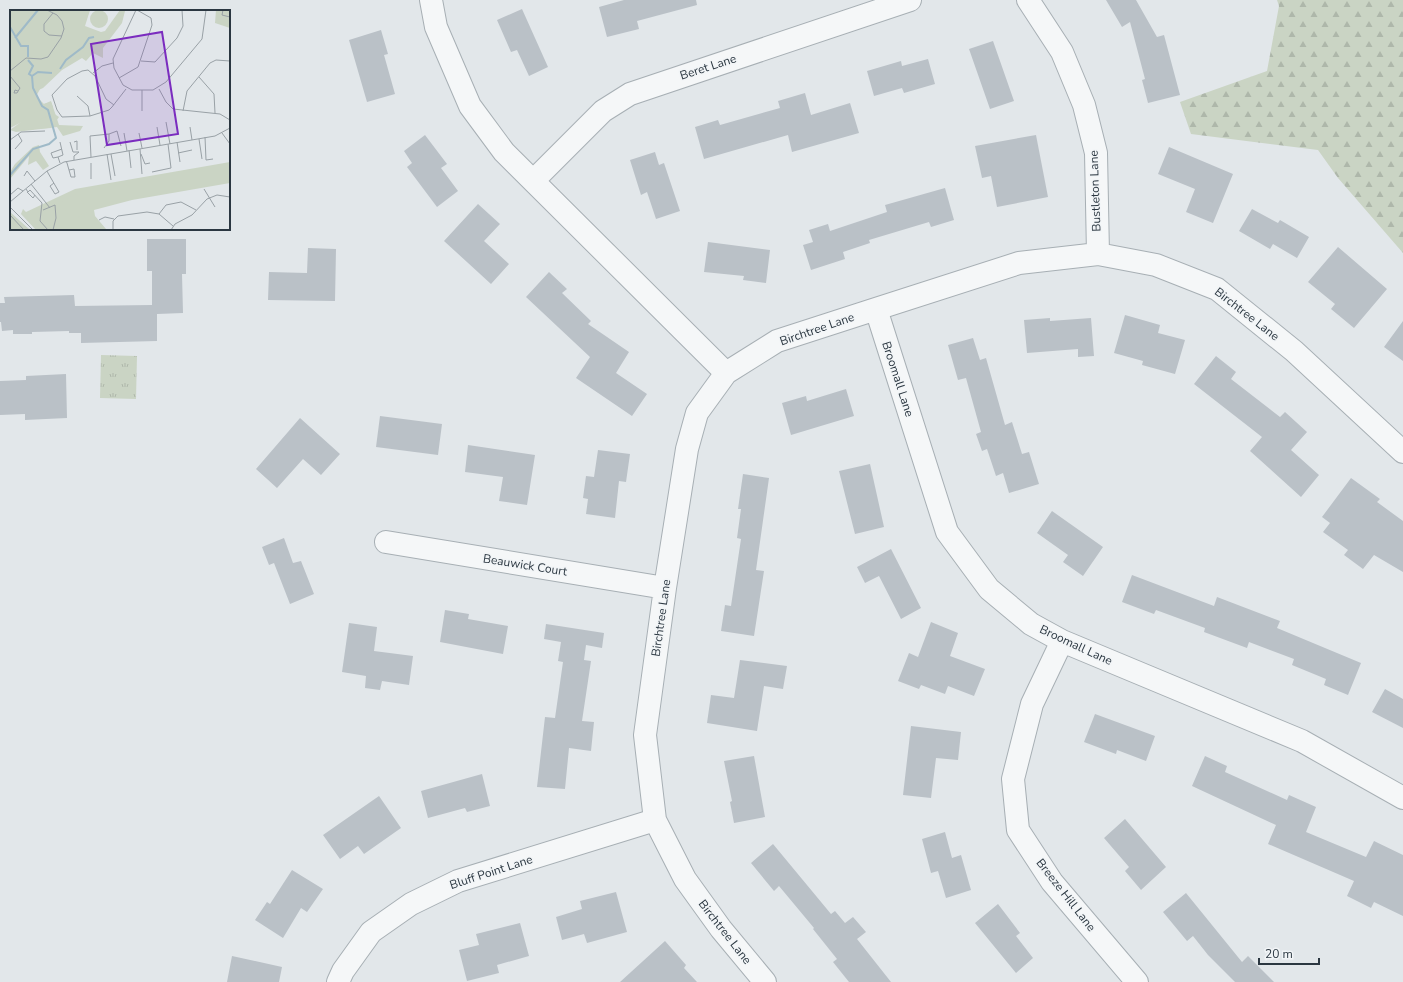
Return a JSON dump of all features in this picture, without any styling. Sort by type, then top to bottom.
[{"type":"street","points":[[431,0],[436,27],[470,106],[504,152],[534,180],[726,373]]},
{"type":"street","name":"Beret Lane","points":[[534,180],[603,111],[630,94],[910,0]]},
{"type":"street","name":"Bustleton Lane","points":[[1028,0],[1062,52],[1084,105],[1096,153],[1098,254]]},
{"type":"street","name":"Birchtree Lane","points":[[765,982],[721,929],[685,879],[655,820],[645,735],[665,588],[687,449],[698,413],[726,373],[777,341],[1019,263],[1098,254],[1156,265],[1217,289],[1294,351],[1403,452]]},
{"type":"street","name":"Broomall Lane","points":[[876,309],[947,532],[990,589],[1032,624],[1062,641],[1302,741],[1403,798]]},
{"type":"street","name":"Beauwick Court","points":[[386,542],[665,588]]},
{"type":"street","name":"Breeze Hill Lane","points":[[1062,641],[1032,704],[1013,779],[1018,830],[1052,882],[1137,982]]},
{"type":"street","name":"Bluff Point Lane","points":[[338,982],[343,971],[371,932],[412,904],[458,881],[655,820]]},
{"type":"green space","points":[[1277,0],[1403,0],[1403,253],[1338,178],[1318,150],[1191,134],[1180,102],[1267,71],[1279,6]]},
{"type":"green space","points":[[101,355],[137,356],[136,399],[100,398]]},
{"type":"building","points":[[624,0],[696,0],[697,5],[637,21],[639,29],[607,37],[599,7]]},
{"type":"building","points":[[1106,0],[1136,0],[1157,37],[1164,35],[1180,95],[1148,103],[1142,80],[1145,79],[1130,22],[1122,27]]},
{"type":"building","points":[[522,9],[548,67],[529,76],[517,50],[511,52],[497,20]]},
{"type":"building","points":[[381,30],[388,54],[384,55],[395,94],[367,102],[349,40]]},
{"type":"building","points":[[993,41],[1014,101],[990,109],[969,49]]},
{"type":"building","points":[[928,59],[935,84],[904,93],[902,88],[874,96],[867,71],[901,61],[902,66]]},
{"type":"building","points":[[805,93],[811,115],[850,103],[859,133],[792,152],[788,135],[704,159],[695,127],[718,120],[720,125],[780,108],[778,101]]},
{"type":"building","points":[[425,135],[447,164],[441,168],[458,191],[437,207],[407,167],[412,163],[404,151]]},
{"type":"building","points":[[1036,135],[1048,197],[997,207],[991,176],[982,178],[975,146]]},
{"type":"building","points":[[1169,147],[1233,174],[1213,223],[1186,212],[1195,189],[1158,174]]},
{"type":"building","points":[[655,152],[659,165],[664,163],[680,211],[656,219],[647,192],[641,195],[630,160]]},
{"type":"building","points":[[945,188],[954,220],[931,227],[929,222],[869,240],[870,243],[843,252],[845,259],[811,270],[803,245],[813,242],[809,230],[828,224],[830,231],[887,212],[885,205]]},
{"type":"building","points":[[478,204],[500,224],[484,241],[509,264],[491,284],[444,241]]},
{"type":"building","points":[[1252,209],[1278,223],[1280,220],[1309,237],[1297,258],[1273,244],[1270,249],[1239,231]]},
{"type":"building","points":[[147,239],[186,239],[186,274],[182,274],[183,313],[157,314],[157,341],[81,343],[81,333],[69,333],[69,331],[13,334],[13,330],[2,331],[0,322],[0,303],[5,303],[4,297],[74,295],[75,306],[152,305],[152,271],[147,271]]},
{"type":"building","points":[[708,242],[770,250],[766,283],[743,280],[744,276],[704,272]]},
{"type":"building","points":[[1338,247],[1387,289],[1354,328],[1331,309],[1335,304],[1308,282]]},
{"type":"building","points":[[308,248],[336,249],[335,301],[268,300],[269,272],[307,273]]},
{"type":"building","points":[[549,272],[567,289],[562,293],[591,321],[588,324],[629,352],[616,373],[647,394],[632,416],[576,378],[590,357],[526,297]]},
{"type":"building","points":[[1125,315],[1160,325],[1158,333],[1185,340],[1175,374],[1142,365],[1143,361],[1114,353]]},
{"type":"building","points":[[1050,318],[1050,321],[1091,318],[1094,356],[1078,357],[1078,349],[1027,353],[1024,320]]},
{"type":"building","points":[[1403,321],[1403,361],[1384,347]]},
{"type":"building","points":[[973,338],[980,360],[986,358],[1005,425],[1012,422],[1022,454],[1029,452],[1039,484],[1009,493],[1003,473],[996,476],[987,449],[982,451],[976,434],[981,432],[966,378],[958,380],[948,345]]},
{"type":"building","points":[[1216,356],[1236,372],[1231,379],[1280,417],[1285,412],[1307,432],[1291,450],[1319,475],[1301,497],[1250,451],[1262,437],[1194,384]]},
{"type":"building","points":[[66,374],[67,418],[25,420],[25,414],[0,415],[0,381],[26,380],[26,376]]},
{"type":"building","points":[[846,389],[854,416],[791,435],[782,403],[806,396],[807,401]]},
{"type":"building","points":[[380,416],[442,424],[438,455],[376,447]]},
{"type":"building","points":[[300,418],[340,454],[321,475],[303,459],[277,488],[256,469]]},
{"type":"building","points":[[468,445],[535,455],[527,505],[499,501],[503,477],[465,472]]},
{"type":"building","points":[[598,450],[630,454],[626,482],[619,481],[615,518],[586,514],[588,499],[583,498],[586,476],[594,477]]},
{"type":"building","points":[[870,464],[884,527],[855,534],[839,471]]},
{"type":"building","points":[[743,474],[769,478],[756,570],[764,571],[754,636],[721,631],[725,605],[731,606],[741,539],[737,538],[741,509],[738,509]]},
{"type":"building","points":[[1351,478],[1380,499],[1377,502],[1403,521],[1403,572],[1374,555],[1363,569],[1344,555],[1348,550],[1323,532],[1330,523],[1322,517]]},
{"type":"building","points":[[1052,511],[1103,547],[1083,576],[1063,562],[1068,555],[1037,533]]},
{"type":"building","points":[[284,538],[293,563],[301,561],[314,594],[290,604],[274,563],[269,565],[262,547]]},
{"type":"building","points":[[891,549],[921,608],[901,619],[879,576],[865,583],[857,567]]},
{"type":"building","points":[[1132,575],[1214,606],[1217,597],[1280,621],[1277,628],[1361,663],[1348,695],[1324,685],[1326,679],[1292,665],[1294,659],[1249,642],[1247,648],[1204,632],[1205,628],[1156,610],[1154,614],[1122,602]]},
{"type":"building","points":[[445,610],[469,614],[468,619],[508,626],[503,654],[440,642]]},
{"type":"building","points":[[931,622],[958,633],[950,656],[985,669],[974,696],[948,686],[945,694],[921,685],[919,689],[898,681],[909,653],[918,657]]},
{"type":"building","points":[[349,623],[377,627],[374,651],[413,656],[409,685],[382,681],[380,690],[365,688],[366,676],[342,672]]},
{"type":"building","points":[[546,624],[604,633],[602,648],[586,645],[584,660],[591,661],[582,721],[594,722],[591,751],[569,748],[565,789],[537,787],[545,717],[555,718],[563,662],[558,661],[561,642],[544,639]]},
{"type":"building","points":[[740,660],[787,666],[783,689],[764,686],[757,731],[707,723],[711,695],[734,698]]},
{"type":"building","points":[[1385,689],[1403,699],[1403,728],[1372,712]]},
{"type":"building","points":[[1095,714],[1155,736],[1146,761],[1117,750],[1116,754],[1084,742]]},
{"type":"building","points":[[911,726],[961,732],[958,760],[936,758],[931,798],[903,795]]},
{"type":"building","points":[[754,756],[765,817],[734,823],[730,802],[732,801],[724,761]]},
{"type":"building","points":[[1205,756],[1227,766],[1225,772],[1287,800],[1289,795],[1316,807],[1306,832],[1366,857],[1374,841],[1403,855],[1403,916],[1374,902],[1371,908],[1347,896],[1354,881],[1268,844],[1276,825],[1192,786]]},
{"type":"building","points":[[482,774],[490,806],[467,812],[465,808],[428,818],[421,791]]},
{"type":"building","points":[[379,796],[401,828],[364,854],[358,846],[340,859],[323,835]]},
{"type":"building","points":[[1125,819],[1166,867],[1141,890],[1125,871],[1129,867],[1104,838]]},
{"type":"building","points":[[945,832],[952,858],[961,855],[971,890],[946,898],[938,871],[931,873],[922,839]]},
{"type":"building","points":[[773,844],[831,914],[835,911],[845,923],[853,917],[866,932],[857,939],[891,982],[849,982],[833,962],[837,959],[813,929],[814,928],[779,886],[774,891],[751,863]]},
{"type":"building","points":[[292,870],[323,889],[307,912],[301,908],[283,938],[255,920],[267,902],[270,904]]},
{"type":"building","points":[[616,892],[627,932],[587,943],[584,934],[562,940],[556,917],[582,909],[580,901]]},
{"type":"building","points":[[1186,893],[1242,962],[1248,956],[1274,982],[1235,982],[1208,955],[1193,936],[1187,941],[1163,912]]},
{"type":"building","points":[[998,904],[1020,933],[1016,936],[1033,958],[1016,973],[975,923]]},
{"type":"building","points":[[520,923],[529,956],[497,965],[499,973],[467,981],[459,950],[479,945],[476,934]]},
{"type":"building","points":[[665,941],[686,965],[684,968],[697,982],[620,982]]},
{"type":"building","points":[[232,956],[282,967],[279,982],[227,982]]}]
